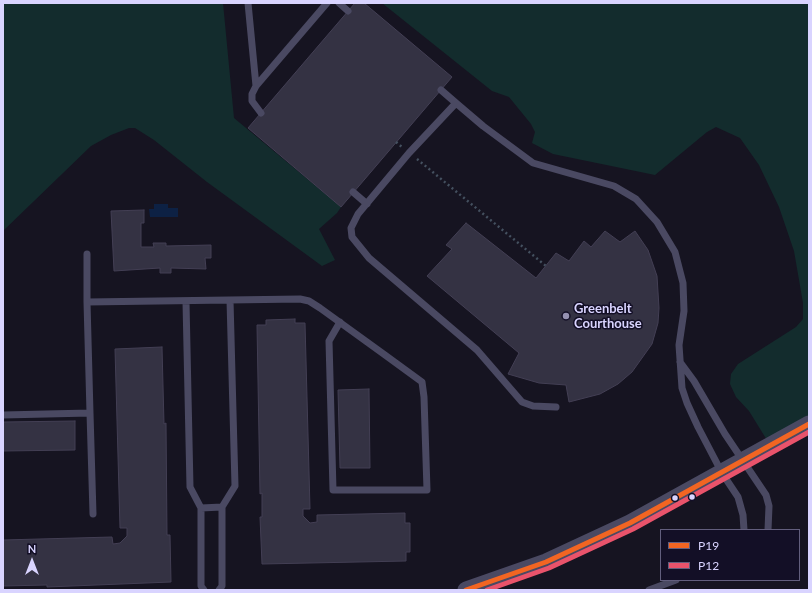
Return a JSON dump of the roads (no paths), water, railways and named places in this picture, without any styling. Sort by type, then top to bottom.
[{"type":"street","points":[[466,590],[546,562],[630,523],[809,424]]},
{"type":"lane","points":[[248,3],[256,86]]},
{"type":"lane","points":[[261,113],[252,101],[252,94],[256,86],[327,3]]},
{"type":"lane","points":[[339,3],[348,11]]},
{"type":"lane","points":[[441,90],[483,126],[533,163],[614,186],[636,199],[652,215],[667,237],[680,267],[683,283],[684,311],[679,345],[682,388],[687,403],[722,472],[738,498],[744,529]]},
{"type":"lane","points":[[456,103],[409,153],[358,214],[351,228],[354,242],[477,350],[522,402],[533,406],[556,407]]},
{"type":"lane","points":[[353,192],[367,204]]},
{"type":"lane","points":[[87,254],[93,514]]},
{"type":"lane","points":[[87,302],[186,302],[300,299],[309,301],[340,322],[422,382],[424,397],[427,490],[333,490],[328,341],[340,322]]},
{"type":"lane","points":[[219,590],[222,586],[222,507],[235,486],[230,300]]},
{"type":"lane","points":[[186,302],[190,487],[201,508],[201,586],[204,590]]},
{"type":"lane","points":[[680,362],[694,381],[725,434],[766,495],[770,506],[768,529]]},
{"type":"lane","points":[[3,415],[90,413]]},
{"type":"lane","points":[[201,508],[222,507]]},
{"type":"lane","points":[[650,590],[673,581]]},
{"type":"water","points":[[154,204],[168,204],[168,208],[178,208],[178,217],[150,217],[149,209],[154,209]]},
{"type":"place","name":"Greenbelt Courthouse","points":[[566,316]]}]
